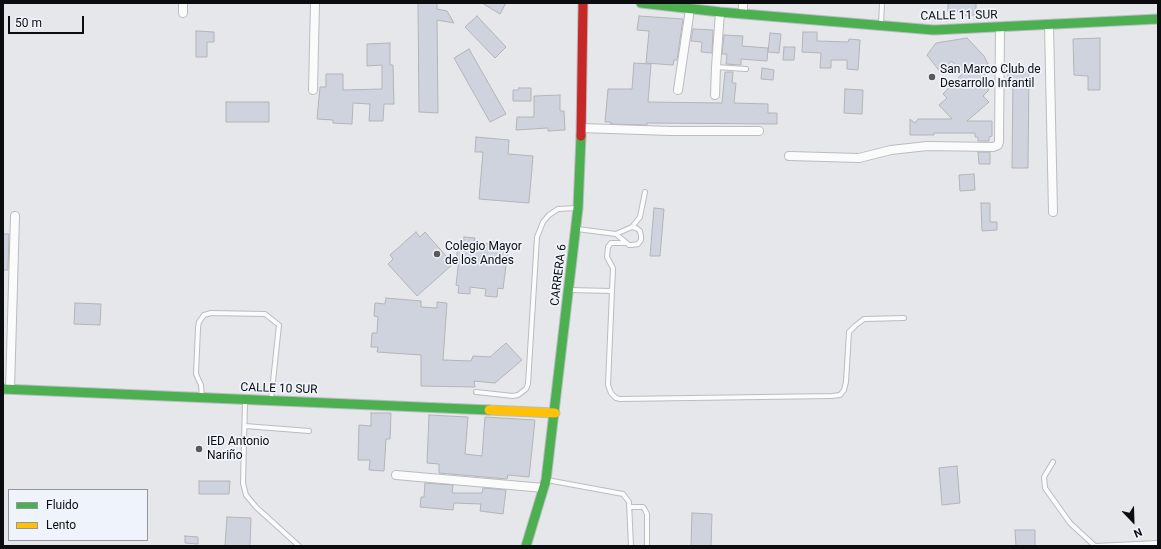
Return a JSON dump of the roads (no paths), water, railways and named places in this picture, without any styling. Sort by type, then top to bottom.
[{"type":"street","points":[[183,3],[183,13]]},
{"type":"street","points":[[313,90],[315,3]]},
{"type":"street","name":"CARRERA 6","points":[[526,546],[545,484],[555,413],[576,228],[581,128],[583,3]]},
{"type":"street","name":"CALLE 11 SUR","points":[[641,3],[720,12],[934,30],[1158,19]]},
{"type":"street","points":[[743,3],[743,14]]},
{"type":"street","points":[[678,90],[690,9]]},
{"type":"street","points":[[715,95],[720,12]]},
{"type":"street","points":[[1048,25],[1053,212]]},
{"type":"street","points":[[789,156],[859,158],[891,150],[927,146],[993,147],[998,145],[1000,27]]},
{"type":"street","points":[[581,128],[759,131]]},
{"type":"street","points":[[6,389],[16,216]]},
{"type":"street","name":"CALLE 10 SUR","points":[[6,389],[555,413]]},
{"type":"street","points":[[396,475],[545,484]]},
{"type":"lane","points":[[882,3],[882,25]]},
{"type":"lane","points":[[716,67],[746,69]]},
{"type":"lane","points":[[576,228],[616,234],[632,227],[640,217],[645,192]]},
{"type":"lane","points":[[476,392],[514,396],[526,389],[528,384],[537,237],[543,222],[549,215],[558,209],[578,208]]},
{"type":"lane","points":[[632,227],[640,231],[642,236],[638,244],[632,245],[625,243],[610,243],[607,257],[613,268],[608,385],[611,393],[616,398],[840,395],[844,390],[846,382],[849,332],[854,326],[864,319],[904,318]]},
{"type":"lane","points":[[616,234],[625,243]]},
{"type":"lane","points":[[569,290],[612,291]]},
{"type":"lane","points":[[202,398],[201,385],[196,374],[198,328],[199,322],[204,315],[211,313],[265,314],[279,325],[271,401]]},
{"type":"lane","points":[[245,400],[243,483],[246,496],[299,546]]},
{"type":"lane","points":[[244,426],[309,432]]},
{"type":"lane","points":[[1053,462],[1044,477],[1045,488],[1070,523],[1095,546],[1158,543]]},
{"type":"lane","points":[[545,484],[623,494],[629,502],[631,546]]},
{"type":"lane","points":[[629,507],[643,508],[647,514],[647,546]]},
{"type":"place","name":"San Marco Club de Desarrollo Infantil","points":[[932,77]]},
{"type":"place","name":"Colegio Mayor de los Andes","points":[[437,254]]},
{"type":"place","name":"IED Antonio Nariño","points":[[199,449]]}]
